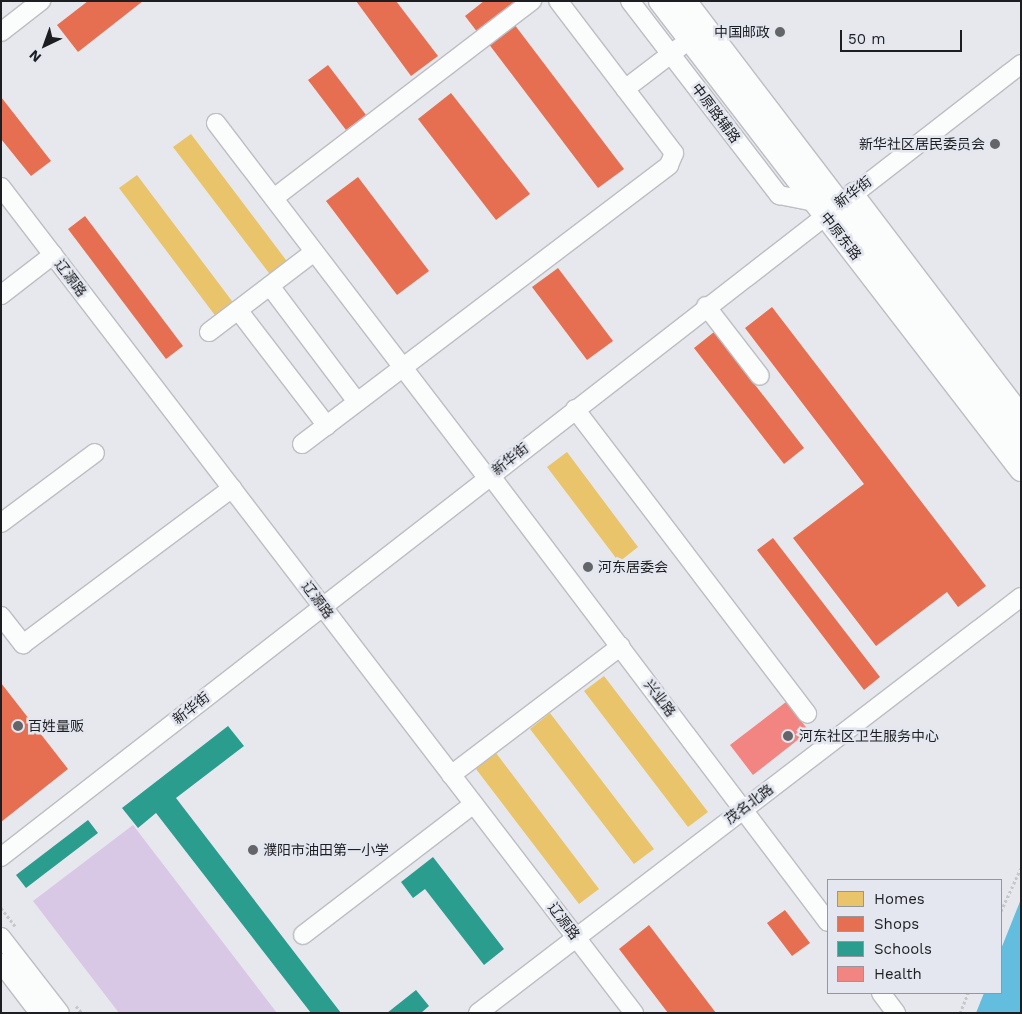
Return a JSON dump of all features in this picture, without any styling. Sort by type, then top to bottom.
[{"type":"main road","name":"中原东路","points":[[660,1],[690,40],[833,203],[1021,441]]},
{"type":"main road","name":"中原东路","points":[[685,1],[833,203],[1021,470]]},
{"type":"street","points":[[1,32],[41,1]]},
{"type":"street","points":[[274,198],[532,1]]},
{"type":"street","points":[[302,444],[669,165],[674,153],[558,1]]},
{"type":"street","name":"中原路辅路","points":[[630,1],[778,195],[833,203]]},
{"type":"street","points":[[625,89],[690,40]]},
{"type":"street","name":"新华街","points":[[1,857],[575,409],[833,203],[1021,64]]},
{"type":"street","name":"兴业路","points":[[216,123],[403,367],[621,646],[827,921]]},
{"type":"street","name":"辽源路","points":[[1,187],[634,1013]]},
{"type":"street","points":[[833,203],[1021,413]]},
{"type":"street","points":[[209,332],[314,252]]},
{"type":"street","points":[[1,295],[53,255]]},
{"type":"street","points":[[270,286],[357,402]]},
{"type":"street","points":[[706,306],[760,376]]},
{"type":"street","points":[[238,310],[327,426]]},
{"type":"street","points":[[575,409],[807,714]]},
{"type":"street","points":[[1,523],[95,453]]},
{"type":"street","points":[[1,616],[23,644],[232,488]]},
{"type":"street","name":"茂名北路","points":[[478,1013],[743,808],[1021,597]]},
{"type":"street","points":[[452,775],[621,646]]},
{"type":"street","points":[[303,935],[474,804]]},
{"type":"street","points":[[1,937],[60,1013]]},
{"type":"street","points":[[1,963],[39,1013]]},
{"type":"street","points":[[882,994],[896,1013]]},
{"type":"path","points":[[1002,909],[1021,868]]},
{"type":"path","points":[[960,1013],[968,994]]},
{"type":"shaded area","points":[[133,825],[277,1013],[119,1013],[33,901]]},
{"type":"water","points":[[1021,899],[1021,1013],[976,1013],[984,994],[1002,994],[1002,946]]},
{"type":"building: Homes","points":[[191,134],[289,264],[272,277],[173,147]]},
{"type":"building: Homes","points":[[137,175],[235,305],[217,318],[119,188]]},
{"type":"building: Homes","points":[[567,452],[638,547],[619,562],[547,467]]},
{"type":"building: Homes","points":[[604,676],[708,812],[688,827],[584,691]]},
{"type":"building: Homes","points":[[550,713],[654,849],[634,864],[530,729]]},
{"type":"building: Homes","points":[[496,753],[599,889],[579,904],[476,769]]},
{"type":"building: Shops","points":[[88,1],[143,1],[78,52],[57,25]]},
{"type":"building: Shops","points":[[356,1],[396,1],[438,56],[411,76]]},
{"type":"building: Shops","points":[[484,1],[519,1],[478,33],[465,16]]},
{"type":"building: Shops","points":[[511,20],[624,169],[598,188],[485,39]]},
{"type":"building: Shops","points":[[328,65],[366,115],[346,130],[308,80]]},
{"type":"building: Shops","points":[[451,93],[530,194],[496,220],[418,119]]},
{"type":"building: Shops","points":[[1,97],[51,161],[31,176],[1,139]]},
{"type":"building: Shops","points":[[358,177],[429,271],[397,295],[326,201]]},
{"type":"building: Shops","points":[[85,216],[183,346],[166,359],[68,229]]},
{"type":"building: Shops","points":[[558,268],[613,341],[587,360],[532,287]]},
{"type":"building: Shops","points":[[772,307],[986,586],[958,607],[947,592],[876,646],[793,538],[864,484],[745,328]]},
{"type":"building: Shops","points":[[714,332],[804,448],[784,464],[694,348]]},
{"type":"building: Shops","points":[[773,538],[880,677],[864,690],[757,550]]},
{"type":"building: Shops","name":"百姓量贩","points":[[1,683],[68,769],[1,822]]},
{"type":"building: Shops","points":[[785,910],[810,943],[792,956],[767,923]]},
{"type":"building: Shops","points":[[649,925],[716,1013],[668,1013],[619,949]]},
{"type":"building: Schools","points":[[228,726],[244,746],[176,798],[341,1013],[311,1013],[156,813],[138,828],[122,808]]},
{"type":"building: Schools","points":[[88,820],[98,833],[26,888],[16,875]]},
{"type":"building: Schools","points":[[433,857],[504,949],[484,965],[425,889],[413,898],[401,882]]},
{"type":"building: Schools","points":[[416,990],[429,1006],[421,1013],[387,1013]]},
{"type":"building: Health","points":[[786,702],[809,731],[753,775],[730,745]]},
{"type":"place","name":"中国邮政","points":[[780,32]]},
{"type":"place","name":"新华社区居民委员会","points":[[995,144]]},
{"type":"place","name":"河东居委会","points":[[588,567]]},
{"type":"place","name":"百姓量贩","points":[[18,726]]},
{"type":"place","name":"河东社区卫生服务中心","points":[[788,736]]},
{"type":"place","name":"濮阳市油田第一小学","points":[[253,850]]}]
